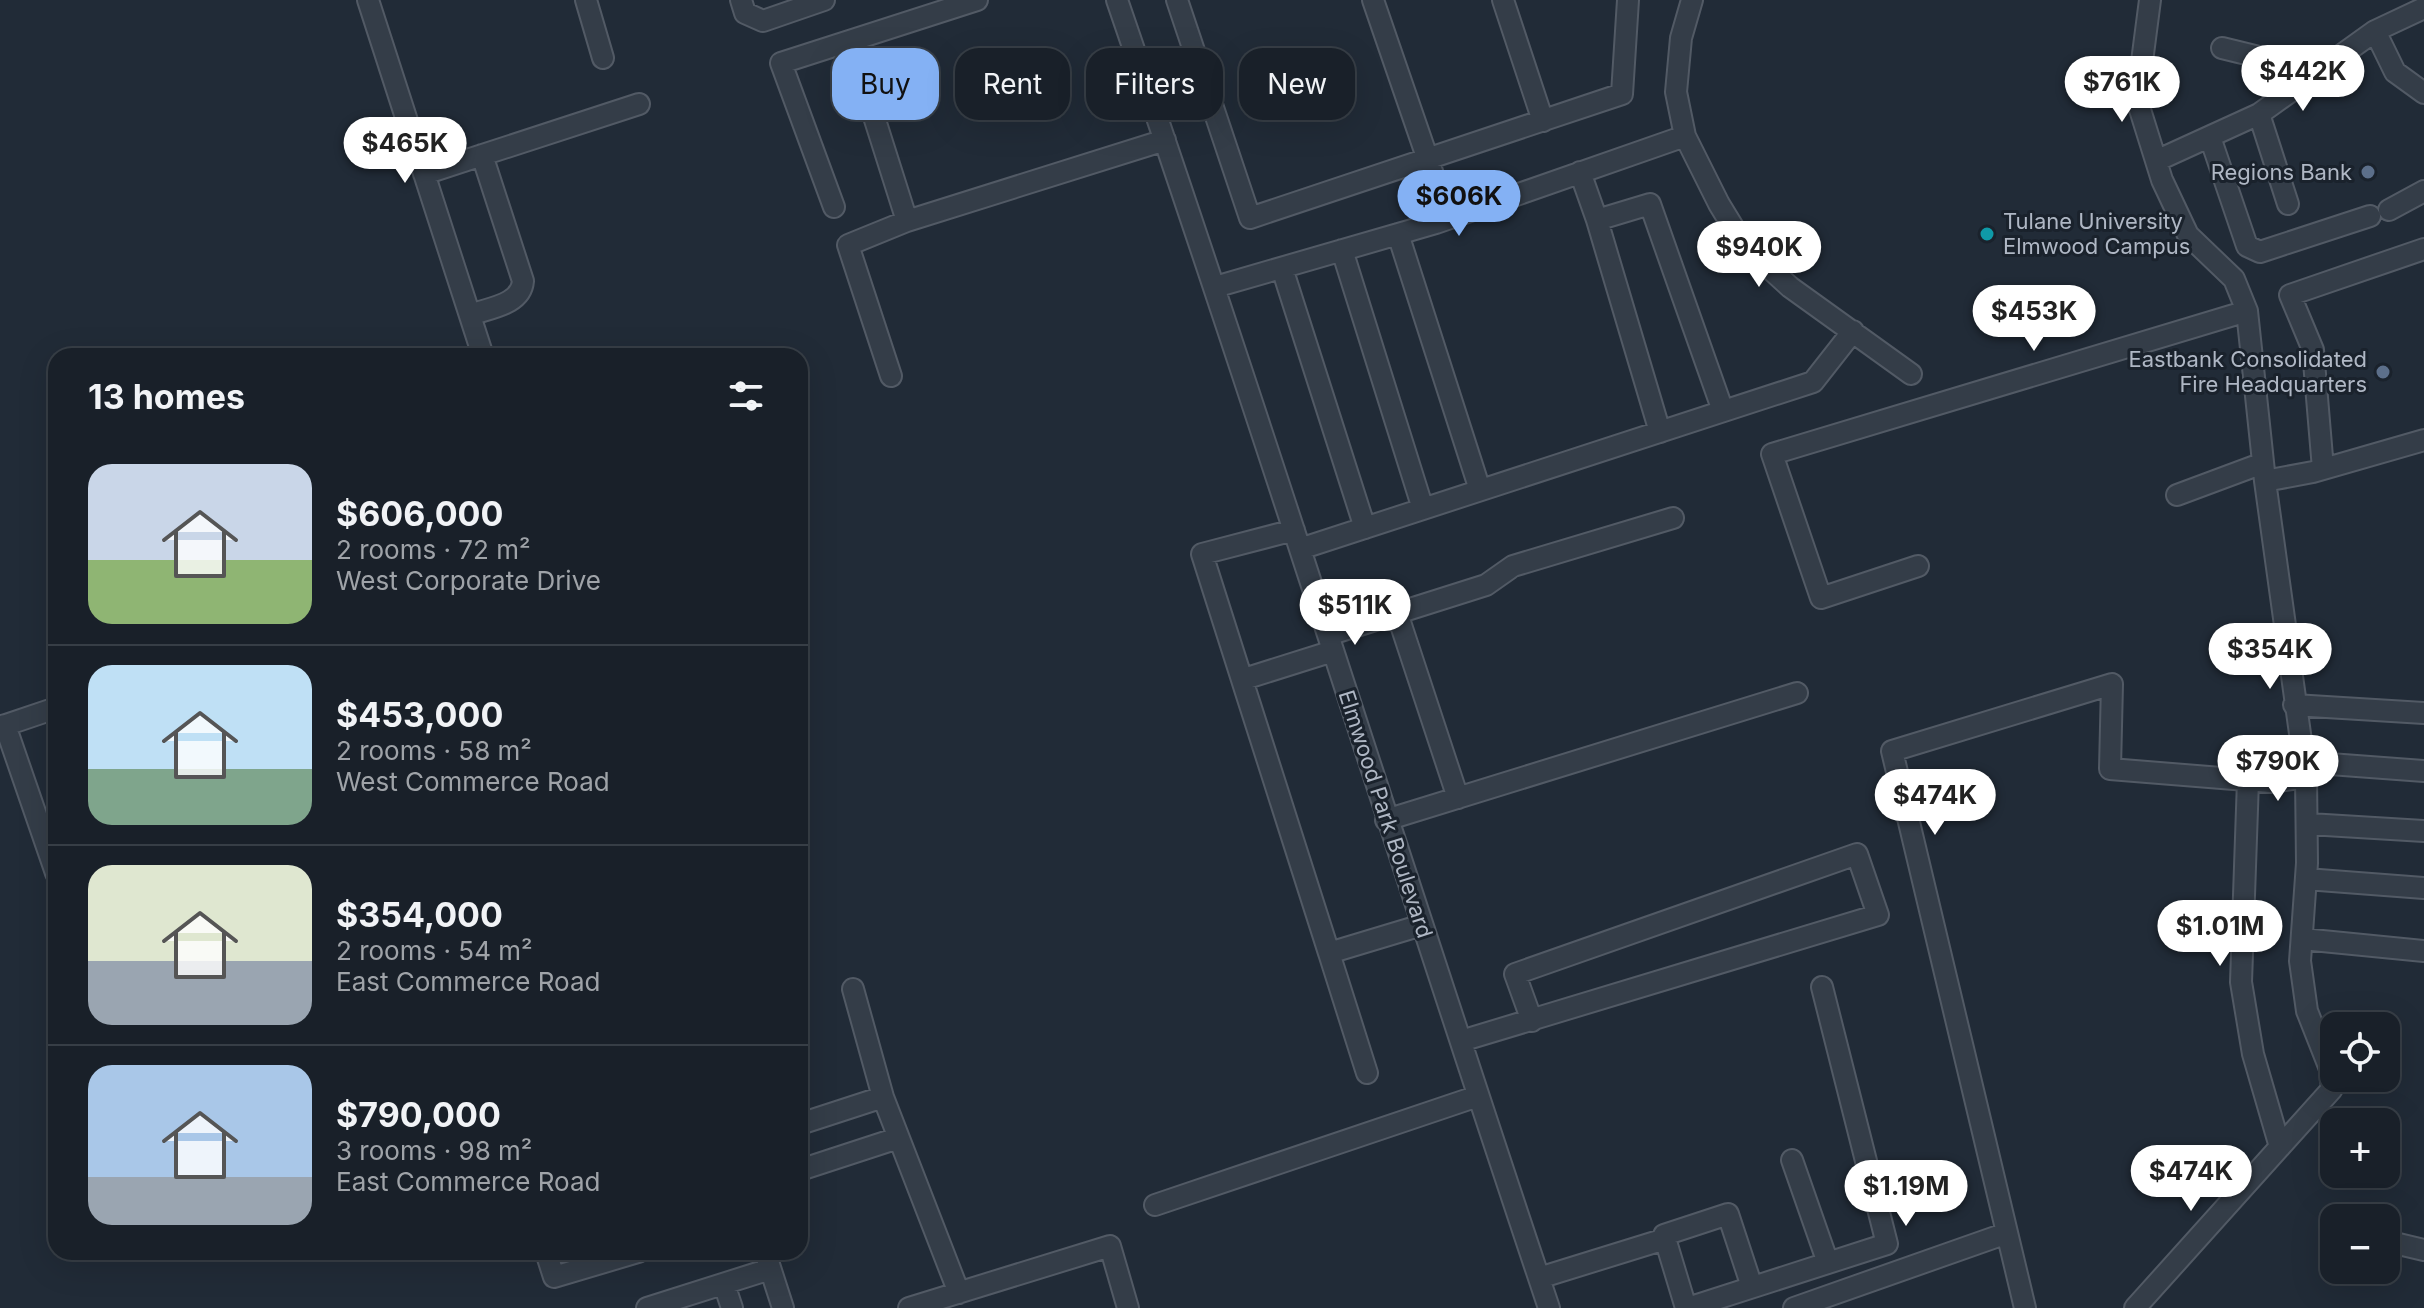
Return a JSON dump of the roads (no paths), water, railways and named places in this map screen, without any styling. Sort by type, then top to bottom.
[{"type":"street","points":[[368,0],[480,348]]},
{"type":"street","points":[[586,0],[603,58]]},
{"type":"street","points":[[741,0],[745,13],[763,21],[824,0]]},
{"type":"street","points":[[834,207],[781,63],[977,0]]},
{"type":"street","name":"Elmwood Park Boulevard","points":[[1117,0],[1215,287],[1386,820],[1549,1308]]},
{"type":"street","points":[[1177,0],[1250,218],[1622,94],[1628,0]]},
{"type":"street","points":[[1373,0],[1448,218]]},
{"type":"street","points":[[1503,0],[1543,121]]},
{"type":"street","points":[[1692,0],[1681,38],[1676,92],[1685,136],[1744,245],[1790,287],[1911,374]]},
{"type":"street","points":[[2135,1308],[2332,1089],[2330,1069],[2307,1011],[2300,961],[2309,824],[2305,770],[2264,472],[2247,311],[2234,279],[2188,235],[2156,161],[2137,100],[2150,0]]},
{"type":"street","points":[[2156,161],[2259,114],[2375,31],[2424,8]]},
{"type":"street","points":[[2375,31],[2395,72],[2424,93]]},
{"type":"street","points":[[850,41],[907,221]]},
{"type":"street","points":[[2222,48],[2320,72]]},
{"type":"street","points":[[424,174],[639,104]]},
{"type":"street","points":[[2259,114],[2288,204]]},
{"type":"street","points":[[1215,287],[1448,218],[1685,136]]},
{"type":"street","points":[[2210,137],[2247,246],[2260,252],[2380,213],[2424,191]]},
{"type":"street","points":[[891,376],[848,245],[907,221],[1165,140]]},
{"type":"street","points":[[470,315],[515,299],[523,291],[523,281],[482,155]]},
{"type":"street","points":[[1580,172],[1660,432]]},
{"type":"street","points":[[1597,220],[1650,204],[1723,411]]},
{"type":"street","points":[[1398,234],[1480,490]]},
{"type":"street","points":[[2323,469],[2313,350],[2290,295],[2424,249]]},
{"type":"street","points":[[1342,250],[1423,509]]},
{"type":"street","points":[[1282,268],[1365,528]]},
{"type":"street","points":[[1918,566],[1821,598],[1772,454],[2247,311]]},
{"type":"street","points":[[1367,1073],[1202,554],[1365,528],[1813,382],[1853,331]]},
{"type":"street","points":[[2177,495],[2264,472],[2323,469],[2424,440]]},
{"type":"street","points":[[1244,679],[1397,613],[1486,585],[1513,566],[1673,518]]},
{"type":"street","points":[[1397,613],[1458,798]]},
{"type":"street","points":[[2025,1308],[1892,751],[2112,684],[2110,769],[2271,782],[2305,770],[2424,771]]},
{"type":"street","points":[[1386,820],[1797,693]]},
{"type":"street","points":[[2294,705],[2424,713]]},
{"type":"street","points":[[48,711],[3,726],[48,851]]},
{"type":"street","points":[[2248,780],[2241,982],[2253,1054],[2280,1147]]},
{"type":"street","points":[[2309,824],[2424,831]]},
{"type":"street","points":[[1461,1041],[1532,1021],[1878,915],[1857,854],[1515,974],[1532,1021]]},
{"type":"street","points":[[2306,879],[2424,888]]},
{"type":"street","points":[[1329,953],[1422,925]]},
{"type":"street","points":[[2302,939],[2424,951]]},
{"type":"street","points":[[1752,1287],[1728,1214],[1664,1235],[1687,1308],[1887,1244],[1822,987]]},
{"type":"street","points":[[853,989],[883,1097],[959,1293]]},
{"type":"street","points":[[1155,1205],[1478,1096]]},
{"type":"street","points":[[808,1121],[883,1097]]},
{"type":"street","points":[[808,1167],[898,1138]]},
{"type":"street","points":[[1792,1160],[1828,1263]]},
{"type":"street","points":[[1794,1308],[2007,1233]]},
{"type":"street","points":[[1539,1278],[1665,1239]]},
{"type":"street","points":[[2400,1244],[2424,1250]]},
{"type":"street","points":[[909,1308],[1110,1246],[1128,1308]]},
{"type":"street","points":[[549,1260],[554,1277],[611,1260]]},
{"type":"street","points":[[647,1308],[724,1284],[768,1260],[783,1308]]},
{"type":"street","points":[[724,1284],[732,1308]]},
{"type":"place","name":"Regions Bank","points":[[2368,172]]},
{"type":"place","name":"Tulane University Elmwood Campus","points":[[1987,234]]},
{"type":"place","name":"Eastbank Consolidated Fire Headquarters","points":[[2383,372]]}]
